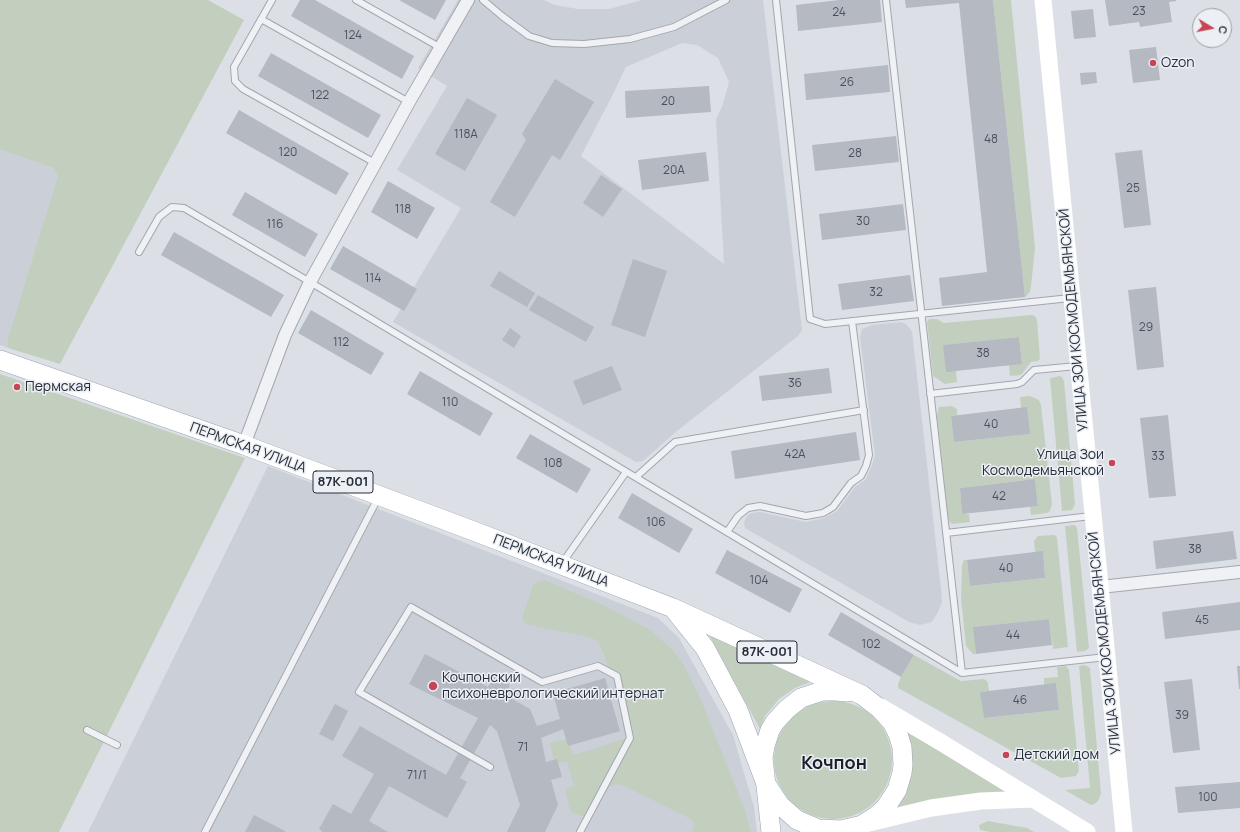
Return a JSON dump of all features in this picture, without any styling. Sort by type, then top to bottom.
[{"type":"main road","name":"ПЕРМСКАЯ УЛИЦА","points":[[0,360],[244,446],[673,608]]},
{"type":"main road","name":"87К-001","points":[[673,608],[862,695],[880,709],[892,722],[900,738],[903,760],[900,782],[893,797],[886,807],[860,830],[818,829],[792,817],[784,810],[776,801],[766,784],[738,710],[705,648],[673,608]]},
{"type":"main road","name":"87К-001","points":[[771,832],[764,763],[765,746],[773,726],[786,709],[801,698],[822,691],[842,691],[862,695]]},
{"type":"street","points":[[244,446],[285,335],[310,282],[409,102],[468,0]]},
{"type":"street","name":"УЛИЦА ЗОИ КОСМОДЕМЬЯНСКОЙ","points":[[1043,0],[1124,832]]},
{"type":"street","points":[[1100,587],[1240,572]]},
{"type":"street","points":[[862,695],[1087,832]]},
{"type":"street","points":[[860,830],[931,808],[981,801],[1032,799]]},
{"type":"lane","points":[[272,0],[234,67],[235,81],[243,90],[375,163]]},
{"type":"lane","points":[[356,0],[441,48]]},
{"type":"lane","points":[[483,0],[529,36],[552,43],[584,44],[630,39],[674,27],[726,0]]},
{"type":"lane","points":[[776,0],[810,320],[825,324],[1072,298]]},
{"type":"lane","points":[[886,0],[962,673]]},
{"type":"lane","points":[[261,19],[409,102]]},
{"type":"lane","points":[[139,252],[160,217],[172,207],[184,208],[962,673],[1107,656]]},
{"type":"lane","points":[[727,532],[738,516],[748,508],[760,506],[806,516],[823,513],[833,507],[851,483],[861,476],[870,455],[852,321]]},
{"type":"lane","points":[[930,394],[1017,384],[1022,382],[1034,370],[1078,365]]},
{"type":"lane","points":[[636,477],[675,442],[864,410]]},
{"type":"lane","points":[[561,565],[626,472]]},
{"type":"lane","points":[[205,832],[379,496]]},
{"type":"lane","points":[[946,533],[1093,516]]},
{"type":"lane","points":[[490,767],[359,692],[411,607],[542,682],[598,666],[617,676],[630,738],[580,832]]},
{"type":"lane","points":[[87,730],[117,745]]},
{"type":"shaded area","points":[[458,0],[544,0],[555,5],[578,9],[609,9],[642,0],[763,0],[802,330],[798,336],[677,431],[643,461],[636,462],[393,322],[461,208],[397,170],[447,86],[418,68]],"holes":[[[682,43],[697,45],[718,58],[729,82],[723,104],[716,120],[724,264],[581,156],[626,67]]]},
{"type":"shaded area","points":[[0,146],[63,168],[8,348],[0,345]]},
{"type":"shaded area","points":[[901,322],[906,324],[912,331],[942,602],[932,622],[920,625],[909,622],[745,528],[744,522],[747,516],[751,513],[760,512],[806,522],[824,518],[837,511],[855,487],[865,480],[875,455],[860,337],[862,329],[872,325]]},
{"type":"shaded area","name":"Кочпонский психоневрологический интернат","points":[[268,466],[658,618],[679,638],[733,735],[754,807],[757,832],[88,832]]},
{"type":"green space","points":[[0,0],[208,0],[244,20],[60,364],[8,348],[8,339],[58,176],[54,168],[0,149]]},
{"type":"green space","points":[[993,0],[1011,0],[1035,248],[1030,292],[1025,297]]},
{"type":"green space","points":[[1032,315],[1035,316],[1037,320],[1040,359],[1038,361],[1031,362],[1021,375],[1010,376],[1009,365],[1022,363],[1019,337],[944,345],[956,371],[957,382],[945,384],[933,376],[927,322],[929,319],[937,319],[944,323]]},
{"type":"green space","points":[[0,374],[245,458],[59,832],[0,832]]},
{"type":"green space","points":[[1060,376],[1064,381],[1075,504],[1072,510],[1062,511],[1050,378]]},
{"type":"green space","points":[[1030,396],[1039,400],[1041,405],[1052,504],[1050,511],[1047,513],[1031,515],[1030,507],[1038,506],[1035,479],[960,488],[962,514],[969,514],[970,522],[952,524],[948,517],[937,416],[939,407],[952,406],[957,409],[957,415],[951,416],[954,442],[1030,434],[1021,408],[1020,397]]},
{"type":"green space","points":[[1075,525],[1077,528],[1089,648],[1085,651],[1077,652],[1065,526]]},
{"type":"green space","points":[[1054,535],[1057,538],[1068,647],[1053,649],[1049,619],[974,627],[976,654],[973,654],[966,646],[961,599],[962,565],[964,560],[967,560],[970,586],[1045,578],[1043,552],[1035,552],[1034,541],[1038,536]]},
{"type":"green space","points":[[544,580],[601,604],[649,629],[673,650],[684,665],[701,700],[744,808],[751,832],[692,832],[694,824],[691,819],[622,785],[616,784],[609,787],[593,813],[587,816],[581,816],[570,810],[565,789],[574,786],[567,761],[555,764],[550,743],[568,739],[573,755],[631,737],[614,680],[600,645],[596,640],[588,637],[527,625],[523,621],[523,616],[533,585]]},
{"type":"green space","points":[[709,635],[810,682],[795,688],[779,699],[765,716],[760,729]]},
{"type":"green space","points":[[914,655],[961,681],[984,679],[987,681],[989,691],[981,692],[984,718],[1059,710],[1056,684],[1044,685],[1044,678],[1058,677],[1057,667],[1066,666],[1069,670],[1079,771],[1076,776],[1061,778],[898,688],[901,677]]},
{"type":"green space","points":[[1085,665],[1090,668],[1101,794],[1098,801],[1093,805],[1065,790],[1090,788],[1079,666]]},
{"type":"green space","points":[[833,701],[856,705],[875,718],[888,737],[892,760],[888,783],[875,802],[856,815],[833,819],[810,815],[791,802],[778,783],[774,760],[778,737],[791,718],[810,705]]},
{"type":"green space","points":[[898,723],[1013,793],[887,814],[898,799]]},
{"type":"green space","points":[[988,821],[1027,828],[1034,832],[990,832],[980,830],[979,825]]},
{"type":"building","points":[[300,0],[315,0],[414,56],[402,79],[291,16]]},
{"type":"building","points":[[399,0],[446,0],[435,20]]},
{"type":"building","points":[[839,0],[880,0],[882,22],[798,31],[796,5]]},
{"type":"building","points":[[905,0],[993,0],[1025,297],[942,306],[939,278],[987,272],[959,3],[906,8]]},
{"type":"building","points":[[1105,0],[1176,1],[1169,2],[1172,22],[1140,27],[1139,22],[1109,26]]},
{"type":"building","points":[[1093,9],[1096,37],[1074,39],[1071,11]]},
{"type":"building","points":[[1156,47],[1160,80],[1133,83],[1129,50]]},
{"type":"building","points":[[271,53],[381,115],[368,138],[258,76]]},
{"type":"building","points":[[888,65],[890,92],[806,100],[804,74]]},
{"type":"building","points":[[1096,72],[1097,83],[1081,85],[1080,73]]},
{"type":"building","points":[[555,79],[594,102],[560,160],[552,155],[515,217],[490,202],[526,140],[522,134]]},
{"type":"building","points":[[709,86],[711,112],[626,118],[625,91]]},
{"type":"building","points":[[467,98],[497,115],[465,171],[435,154]]},
{"type":"building","points":[[239,110],[349,173],[336,195],[226,133]]},
{"type":"building","points":[[896,136],[899,162],[815,171],[812,145]]},
{"type":"building","points":[[1142,150],[1151,225],[1124,228],[1115,153]]},
{"type":"building","points":[[706,152],[709,181],[642,190],[638,160]]},
{"type":"building","points":[[601,175],[622,189],[603,217],[583,203]]},
{"type":"building","points":[[388,181],[435,208],[417,239],[371,212]]},
{"type":"building","points":[[245,192],[318,234],[305,257],[232,215]]},
{"type":"building","points":[[903,204],[906,230],[822,240],[819,214]]},
{"type":"building","points":[[174,232],[284,295],[271,317],[161,255]]},
{"type":"building","points":[[343,246],[417,289],[404,311],[330,269]]},
{"type":"building","points":[[633,259],[667,271],[645,337],[611,325]]},
{"type":"building","points":[[499,271],[535,293],[527,307],[490,286]]},
{"type":"building","points":[[910,275],[914,301],[842,310],[838,284]]},
{"type":"building","points":[[1156,287],[1164,367],[1137,370],[1128,290]]},
{"type":"building","points":[[538,295],[594,327],[586,342],[529,310]]},
{"type":"building","points":[[311,310],[384,353],[371,375],[298,333]]},
{"type":"building","points":[[510,328],[521,336],[514,348],[502,340]]},
{"type":"building","points":[[1019,337],[1022,364],[946,372],[943,345]]},
{"type":"building","points":[[612,366],[622,390],[583,405],[573,381]]},
{"type":"building","points":[[829,368],[832,393],[762,401],[759,376]]},
{"type":"building","points":[[420,371],[493,413],[480,436],[407,394]]},
{"type":"building","points":[[1027,407],[1030,434],[954,442],[951,416]]},
{"type":"building","points":[[1168,415],[1176,496],[1149,498],[1140,418]]},
{"type":"building","points":[[856,432],[860,460],[735,479],[731,451]]},
{"type":"building","points":[[530,434],[591,469],[577,493],[516,458]]},
{"type":"building","points":[[1035,479],[1038,506],[962,514],[960,488]]},
{"type":"building","points":[[632,493],[693,529],[679,553],[618,518]]},
{"type":"building","points":[[1233,531],[1237,559],[1156,569],[1153,541]]},
{"type":"building","points":[[727,550],[802,589],[790,613],[715,573]]},
{"type":"building","points":[[1043,551],[1045,578],[970,586],[967,560]]},
{"type":"building","points":[[1240,602],[1240,630],[1165,639],[1162,612]]},
{"type":"building","points":[[841,612],[914,655],[901,677],[828,635]]},
{"type":"building","points":[[1049,619],[1052,645],[976,654],[973,627]]},
{"type":"building","points":[[425,654],[488,687],[494,676],[510,685],[505,695],[530,709],[537,726],[560,719],[553,693],[605,678],[620,731],[568,746],[563,729],[541,738],[546,762],[557,759],[562,777],[551,780],[558,805],[545,832],[507,832],[520,805],[497,731],[490,725],[460,778],[467,782],[447,818],[389,786],[369,821],[388,832],[323,832],[319,829],[333,804],[351,814],[374,774],[342,756],[360,726],[446,775],[478,718],[409,684]]},
{"type":"building","points":[[1237,666],[1240,666],[1240,689],[1239,689]]},
{"type":"building","points":[[1192,679],[1200,750],[1173,753],[1164,682]]},
{"type":"building","points":[[1056,683],[1059,710],[984,718],[980,692]]},
{"type":"building","points":[[335,704],[348,711],[333,741],[319,734]]},
{"type":"building","points":[[1240,782],[1240,808],[1178,813],[1175,787]]},
{"type":"building","points":[[254,815],[285,831],[285,832],[245,832]]},
{"type":"place","name":"Ozon","points":[[1153,63]]},
{"type":"place","name":"Пермская","points":[[17,387]]},
{"type":"place","name":"Улица Зои Космодемьянской","points":[[1112,463]]},
{"type":"place","name":"Кочпонский психоневрологический интернат","points":[[433,686]]},
{"type":"place","name":"Детский дом","points":[[1006,755]]},
{"type":"district","name":"Кочпон","points":[[834,764]]}]
